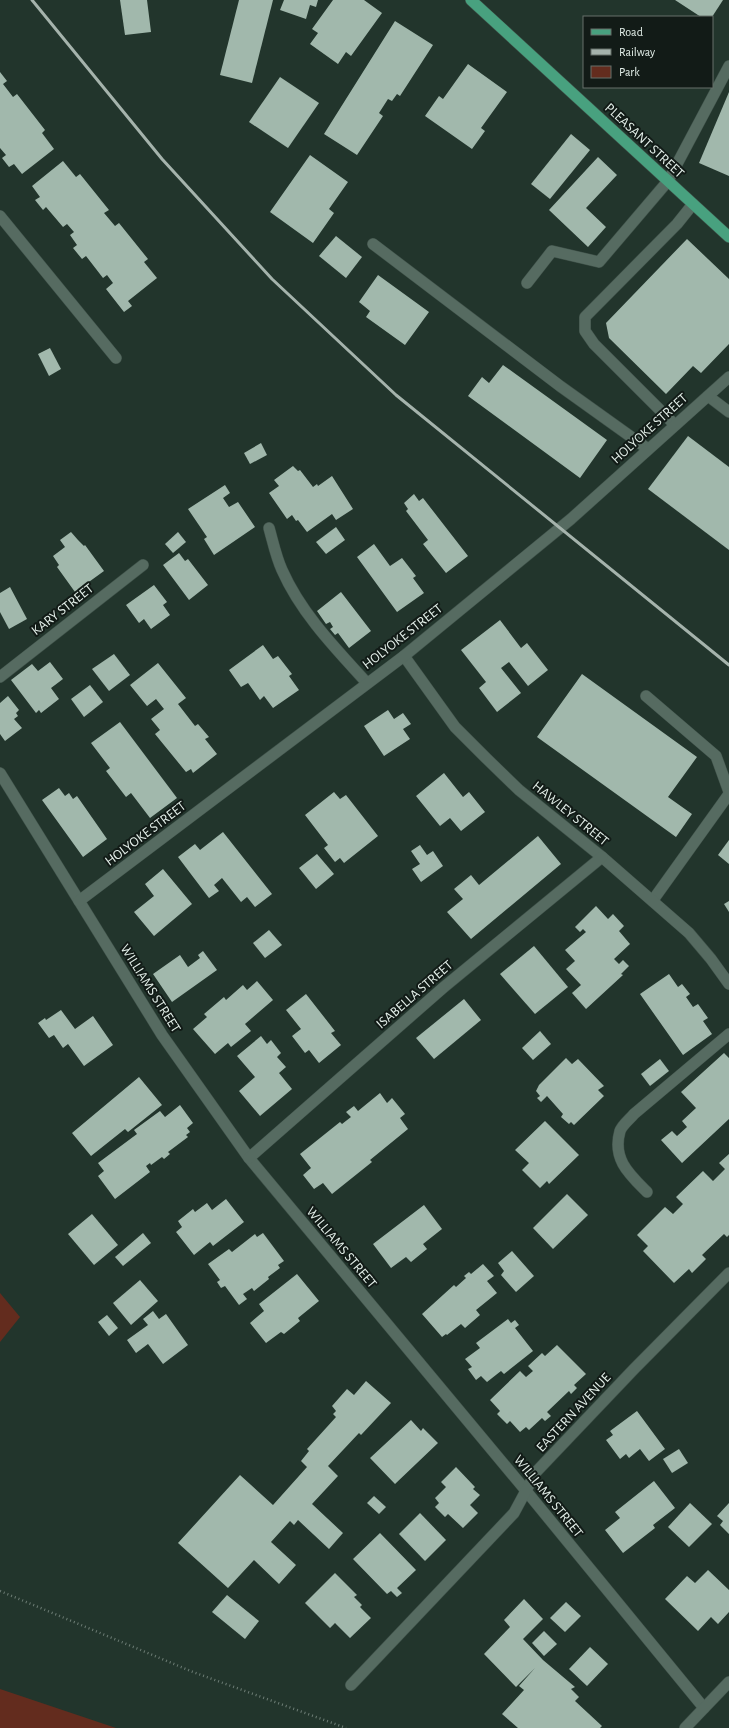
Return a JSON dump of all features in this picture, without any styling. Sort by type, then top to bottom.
[{"type":"main road","name":"PLEASANT STREET","points":[[475,1],[729,237]]},
{"type":"street","points":[[527,283],[552,251],[599,262],[668,181],[705,115],[729,66]]},
{"type":"street","points":[[675,425],[594,344],[585,331],[586,317],[677,224],[693,204]]},
{"type":"street","points":[[0,216],[116,358]]},
{"type":"street","points":[[374,244],[560,386],[648,449]]},
{"type":"street","name":"HOLYOKE STREET","points":[[79,901],[404,656],[571,519],[729,377]]},
{"type":"street","points":[[708,396],[729,412]]},
{"type":"street","points":[[270,528],[282,569],[306,611],[327,639],[367,683]]},
{"type":"street","name":"KARY STREET","points":[[0,677],[143,565]]},
{"type":"street","name":"HAWLEY STREET","points":[[404,656],[455,727],[519,790],[602,857],[689,933],[711,958],[729,984]]},
{"type":"street","points":[[646,696],[716,756],[729,793],[653,900]]},
{"type":"street","name":"WILLIAMS STREET","points":[[0,773],[162,1035],[249,1158],[527,1492],[704,1708]]},
{"type":"street","name":"ISABELLA STREET","points":[[249,1158],[444,987],[602,857]]},
{"type":"street","points":[[647,1192],[625,1170],[618,1154],[620,1130],[634,1114],[729,1034]]},
{"type":"street","name":"EASTERN AVENUE","points":[[351,1685],[514,1513],[527,1492],[536,1472],[634,1369],[729,1273]]},
{"type":"street","points":[[685,1728],[729,1682]]},
{"type":"path","points":[[0,1591],[193,1672],[346,1728]]},
{"type":"green space","points":[[0,1293],[20,1317],[0,1342]]},
{"type":"green space","points":[[0,1689],[116,1728],[0,1728]]},
{"type":"building","points":[[120,0],[147,0],[151,32],[125,35]]},
{"type":"building","points":[[239,0],[273,0],[252,83],[220,75]]},
{"type":"building","points":[[284,0],[318,0],[316,7],[310,5],[306,19],[280,10]]},
{"type":"building","points":[[333,0],[364,0],[382,13],[351,56],[346,52],[338,64],[310,44],[318,33],[312,29]]},
{"type":"building","points":[[675,0],[723,0],[713,16],[699,16]]},
{"type":"building","points":[[395,21],[433,45],[400,96],[397,94],[392,101],[388,99],[379,113],[383,116],[357,155],[324,134]]},
{"type":"building","points":[[468,64],[507,92],[481,128],[485,131],[472,149],[425,116],[439,96],[443,99]]},
{"type":"building","points":[[0,72],[7,81],[3,84],[13,97],[17,94],[45,130],[42,133],[54,149],[22,174],[14,164],[9,167],[2,158],[6,155],[0,148]]},
{"type":"building","points":[[280,77],[319,103],[288,148],[249,122]]},
{"type":"building","points":[[729,92],[729,176],[699,163]]},
{"type":"building","points":[[571,134],[590,150],[550,199],[531,184]]},
{"type":"building","points":[[310,155],[348,182],[329,209],[334,213],[313,243],[270,212]]},
{"type":"building","points":[[598,157],[617,175],[586,208],[606,227],[588,247],[549,210]]},
{"type":"building","points":[[63,161],[76,177],[80,174],[109,210],[104,213],[115,226],[119,223],[148,259],[144,262],[157,278],[128,301],[132,306],[124,312],[106,289],[113,283],[107,275],[103,278],[86,256],[82,259],[73,248],[77,245],[70,235],[74,232],[67,224],[63,227],[46,207],[43,210],[35,200],[40,197],[32,186]]},
{"type":"building","points":[[336,236],[362,257],[346,278],[319,256]]},
{"type":"building","points":[[687,239],[729,279],[729,344],[701,373],[693,366],[666,394],[609,338],[606,323]]},
{"type":"building","points":[[378,275],[429,312],[405,345],[366,317],[370,311],[359,302]]},
{"type":"building","points":[[50,348],[61,369],[49,376],[38,354]]},
{"type":"building","points":[[503,365],[607,440],[580,478],[468,396],[482,377],[489,383]]},
{"type":"building","points":[[688,436],[729,467],[729,550],[648,489]]},
{"type":"building","points":[[261,443],[267,455],[250,464],[244,453]]},
{"type":"building","points":[[293,466],[298,471],[300,470],[313,487],[317,484],[318,486],[332,476],[353,509],[336,520],[332,514],[307,532],[292,515],[287,519],[269,493],[279,486],[274,480]]},
{"type":"building","points":[[225,485],[230,493],[223,498],[229,507],[238,502],[255,527],[214,555],[204,539],[207,537],[188,509]]},
{"type":"building","points":[[414,494],[419,501],[423,498],[468,556],[446,573],[423,544],[428,540],[406,511],[408,509],[404,503]]},
{"type":"building","points":[[336,527],[345,540],[326,554],[316,542]]},
{"type":"building","points":[[71,532],[84,546],[85,545],[104,571],[75,592],[57,567],[59,565],[53,556],[65,547],[60,540]]},
{"type":"building","points":[[178,532],[186,542],[173,553],[165,544]]},
{"type":"building","points":[[374,544],[390,566],[402,558],[416,576],[413,578],[424,593],[397,612],[357,557]]},
{"type":"building","points":[[179,553],[185,561],[188,559],[208,585],[189,600],[163,565]]},
{"type":"building","points":[[154,585],[167,602],[163,605],[170,615],[151,629],[144,619],[139,623],[126,605]]},
{"type":"building","points":[[10,587],[27,619],[9,629],[0,612],[0,593]]},
{"type":"building","points":[[341,592],[371,631],[349,648],[338,633],[335,635],[330,629],[333,627],[330,622],[326,624],[317,611]]},
{"type":"building","points":[[500,620],[521,648],[527,643],[548,670],[528,686],[509,662],[501,668],[521,693],[497,712],[479,688],[486,682],[461,650]]},
{"type":"building","points":[[263,645],[273,659],[278,656],[292,674],[289,676],[299,690],[273,708],[264,696],[260,700],[248,683],[241,687],[229,670]]},
{"type":"building","points":[[114,654],[130,675],[109,691],[92,669]]},
{"type":"building","points":[[50,662],[63,679],[51,688],[59,699],[41,713],[39,710],[36,713],[11,680],[32,664],[38,671]]},
{"type":"building","points":[[158,663],[186,698],[178,704],[195,726],[198,724],[209,737],[205,739],[217,754],[193,773],[191,769],[186,772],[155,734],[160,730],[151,719],[164,709],[156,699],[147,706],[130,685]]},
{"type":"building","points":[[582,674],[697,757],[668,797],[692,814],[676,837],[537,737]]},
{"type":"building","points":[[90,685],[103,702],[84,717],[71,699]]},
{"type":"building","points":[[8,696],[19,710],[16,713],[18,716],[14,719],[22,728],[5,741],[0,734],[0,703]]},
{"type":"building","points":[[388,710],[394,719],[403,713],[411,724],[403,729],[410,739],[384,756],[364,726]]},
{"type":"building","points":[[120,722],[177,798],[150,818],[131,793],[126,797],[106,771],[110,768],[91,743]]},
{"type":"building","points":[[444,773],[463,797],[469,792],[485,812],[461,831],[450,818],[440,826],[416,796]]},
{"type":"building","points":[[59,788],[65,796],[69,793],[73,799],[77,796],[107,839],[83,857],[42,800]]},
{"type":"building","points":[[334,792],[340,799],[346,795],[378,836],[344,863],[340,858],[335,862],[324,848],[328,845],[305,815]]},
{"type":"building","points":[[223,832],[272,894],[255,907],[247,897],[241,902],[222,878],[214,885],[219,891],[209,898],[178,857],[195,844],[200,850]]},
{"type":"building","points":[[538,836],[561,864],[471,939],[447,912],[463,899],[454,889],[471,875],[479,885]]},
{"type":"building","points":[[729,840],[729,864],[718,855]]},
{"type":"building","points":[[420,845],[427,855],[433,851],[443,866],[421,882],[412,869],[420,864],[411,851]]},
{"type":"building","points":[[317,854],[334,874],[316,889],[299,868]]},
{"type":"building","points":[[163,869],[192,904],[154,936],[134,912],[154,896],[145,884]]},
{"type":"building","points":[[729,901],[729,912],[724,904]]},
{"type":"building","points":[[596,906],[608,919],[613,914],[624,926],[619,931],[630,944],[614,959],[619,964],[623,960],[629,966],[621,974],[623,975],[586,1009],[572,993],[581,985],[566,969],[575,961],[565,950],[586,932],[583,929],[580,932],[575,927]]},
{"type":"building","points":[[269,930],[282,945],[265,958],[253,943]]},
{"type":"building","points":[[534,946],[568,987],[535,1014],[500,974]]},
{"type":"building","points":[[203,951],[217,970],[172,1002],[153,974],[180,955],[188,967],[200,958],[198,955]]},
{"type":"building","points":[[669,974],[678,987],[682,984],[690,994],[686,997],[693,1007],[698,1004],[708,1018],[703,1021],[712,1034],[683,1055],[640,994]]},
{"type":"building","points":[[257,981],[273,1000],[245,1024],[251,1031],[231,1047],[228,1043],[215,1054],[193,1029],[207,1017],[204,1014],[224,997],[226,1000],[243,985],[247,990]]},
{"type":"building","points":[[306,994],[335,1031],[331,1033],[341,1045],[319,1063],[309,1050],[305,1053],[292,1036],[301,1029],[286,1010]]},
{"type":"building","points":[[464,999],[481,1020],[434,1059],[416,1038]]},
{"type":"building","points":[[61,1010],[75,1029],[93,1016],[113,1045],[84,1066],[68,1044],[63,1048],[54,1035],[49,1038],[38,1023],[45,1018],[46,1020]]},
{"type":"building","points":[[540,1031],[551,1044],[533,1060],[522,1048]]},
{"type":"building","points":[[261,1036],[267,1044],[271,1040],[281,1053],[277,1057],[286,1067],[279,1073],[292,1089],[260,1116],[239,1091],[255,1077],[237,1056]]},
{"type":"building","points":[[724,1053],[729,1058],[729,1119],[682,1163],[661,1140],[672,1131],[677,1136],[687,1127],[682,1121],[696,1108],[681,1092]]},
{"type":"building","points":[[566,1058],[572,1064],[578,1059],[604,1086],[598,1090],[604,1096],[574,1125],[571,1122],[569,1124],[561,1117],[563,1114],[547,1096],[541,1102],[537,1098],[540,1096],[536,1091],[539,1085]]},
{"type":"building","points":[[660,1059],[669,1071],[650,1086],[641,1074]]},
{"type":"building","points":[[139,1077],[162,1105],[128,1132],[125,1129],[91,1156],[72,1133]]},
{"type":"building","points":[[380,1093],[387,1103],[392,1098],[405,1114],[400,1118],[408,1129],[370,1160],[372,1162],[332,1194],[323,1183],[314,1189],[303,1175],[311,1168],[300,1154],[340,1122],[342,1124],[351,1117],[346,1112],[354,1106],[358,1111]]},
{"type":"building","points":[[180,1105],[193,1123],[187,1128],[190,1132],[186,1135],[188,1137],[168,1152],[170,1154],[164,1159],[162,1157],[151,1165],[150,1163],[146,1166],[150,1172],[115,1199],[98,1176],[104,1171],[98,1163],[137,1134],[134,1130],[160,1111],[165,1117]]},
{"type":"building","points":[[545,1121],[579,1155],[549,1184],[547,1181],[540,1188],[522,1170],[529,1163],[515,1150]]},
{"type":"building","points":[[729,1154],[729,1235],[727,1237],[724,1234],[702,1255],[706,1259],[692,1273],[689,1269],[674,1283],[643,1251],[648,1246],[637,1235],[665,1207],[673,1214],[683,1204],[676,1197],[703,1171],[713,1181],[725,1169],[719,1163]]},
{"type":"building","points":[[567,1194],[588,1215],[553,1249],[533,1228]]},
{"type":"building","points":[[226,1199],[244,1222],[213,1246],[210,1242],[194,1255],[176,1232],[182,1227],[178,1221],[193,1209],[195,1212],[207,1203],[212,1210]]},
{"type":"building","points":[[424,1205],[442,1229],[423,1244],[427,1249],[411,1262],[406,1257],[391,1268],[373,1244]]},
{"type":"building","points":[[92,1214],[118,1245],[94,1265],[68,1234]]},
{"type":"building","points":[[143,1233],[151,1243],[123,1266],[115,1257]]},
{"type":"building","points":[[263,1233],[284,1261],[278,1265],[280,1268],[268,1277],[269,1279],[254,1291],[252,1288],[243,1294],[247,1299],[239,1305],[225,1286],[221,1288],[217,1282],[220,1280],[208,1264],[229,1249],[232,1252],[255,1234],[257,1237]]},
{"type":"building","points":[[512,1251],[534,1276],[516,1292],[501,1275],[504,1271],[498,1263]]},
{"type":"building","points":[[483,1264],[494,1276],[487,1281],[497,1293],[476,1310],[480,1315],[465,1328],[461,1324],[442,1337],[422,1314],[454,1285],[456,1287],[466,1278],[464,1276],[469,1272],[471,1274]]},
{"type":"building","points":[[297,1274],[319,1301],[298,1318],[300,1321],[284,1334],[281,1332],[266,1343],[250,1323],[264,1311],[259,1304]]},
{"type":"building","points":[[140,1280],[158,1301],[131,1325],[113,1303]]},
{"type":"building","points":[[153,1311],[159,1319],[166,1314],[188,1345],[163,1364],[148,1344],[136,1353],[127,1340],[148,1325],[143,1319]]},
{"type":"building","points":[[107,1315],[118,1328],[109,1336],[98,1322]]},
{"type":"building","points":[[508,1319],[511,1323],[515,1320],[519,1325],[515,1328],[533,1351],[504,1374],[501,1371],[487,1382],[481,1376],[476,1380],[468,1369],[472,1367],[465,1359],[480,1348],[476,1343]]},
{"type":"building","points":[[557,1345],[586,1374],[574,1385],[577,1388],[571,1394],[569,1391],[547,1412],[551,1416],[545,1421],[542,1418],[529,1430],[526,1427],[520,1432],[510,1421],[507,1424],[497,1414],[500,1411],[490,1400],[520,1371],[526,1377],[533,1371],[528,1366],[542,1353],[545,1356]]},
{"type":"building","points":[[366,1381],[391,1403],[361,1435],[359,1433],[328,1466],[338,1476],[312,1504],[343,1533],[329,1549],[298,1520],[294,1525],[290,1521],[271,1542],[296,1565],[279,1584],[254,1560],[228,1588],[178,1543],[240,1475],[273,1505],[307,1467],[301,1461],[309,1451],[307,1449],[336,1417],[333,1414],[336,1411],[332,1406],[347,1389],[354,1395]]},
{"type":"building","points":[[637,1411],[665,1449],[649,1461],[640,1449],[629,1458],[626,1454],[620,1459],[606,1440],[613,1435],[610,1431]]},
{"type":"building","points":[[411,1420],[421,1431],[423,1428],[438,1443],[395,1484],[370,1458]]},
{"type":"building","points":[[679,1449],[688,1463],[672,1473],[663,1459]]},
{"type":"building","points":[[456,1467],[475,1487],[473,1489],[480,1495],[470,1505],[478,1513],[463,1528],[448,1514],[445,1517],[435,1507],[439,1503],[435,1498],[446,1487],[441,1482]]},
{"type":"building","points":[[654,1481],[675,1508],[653,1525],[655,1528],[623,1553],[605,1530],[620,1518],[615,1512]]},
{"type":"building","points":[[374,1496],[386,1507],[379,1514],[367,1503]]},
{"type":"building","points":[[690,1503],[712,1524],[689,1547],[668,1527]]},
{"type":"building","points":[[729,1503],[729,1534],[720,1525],[723,1521],[717,1516]]},
{"type":"building","points":[[420,1513],[446,1540],[425,1561],[399,1534]]},
{"type":"building","points":[[380,1533],[416,1570],[397,1588],[402,1593],[397,1597],[391,1591],[387,1594],[353,1559]]},
{"type":"building","points":[[708,1570],[729,1590],[729,1612],[718,1624],[711,1617],[698,1631],[665,1599],[687,1576],[695,1583]]},
{"type":"building","points":[[335,1573],[357,1595],[354,1597],[362,1605],[360,1607],[371,1618],[350,1638],[335,1623],[330,1628],[305,1603]]},
{"type":"building","points":[[227,1595],[259,1621],[245,1639],[212,1612]]},
{"type":"building","points":[[524,1599],[543,1619],[523,1639],[543,1660],[575,1687],[571,1689],[579,1697],[575,1701],[602,1726],[600,1728],[518,1728],[502,1714],[524,1690],[519,1686],[535,1668],[516,1687],[484,1654],[510,1627],[504,1620]]},
{"type":"building","points":[[566,1602],[581,1616],[565,1632],[550,1618]]},
{"type":"building","points":[[544,1631],[557,1644],[544,1656],[532,1643]]},
{"type":"building","points":[[590,1647],[608,1664],[587,1686],[569,1669]]},
{"type":"railway","points":[[32,0],[162,159],[272,279],[396,395],[729,665]]}]
